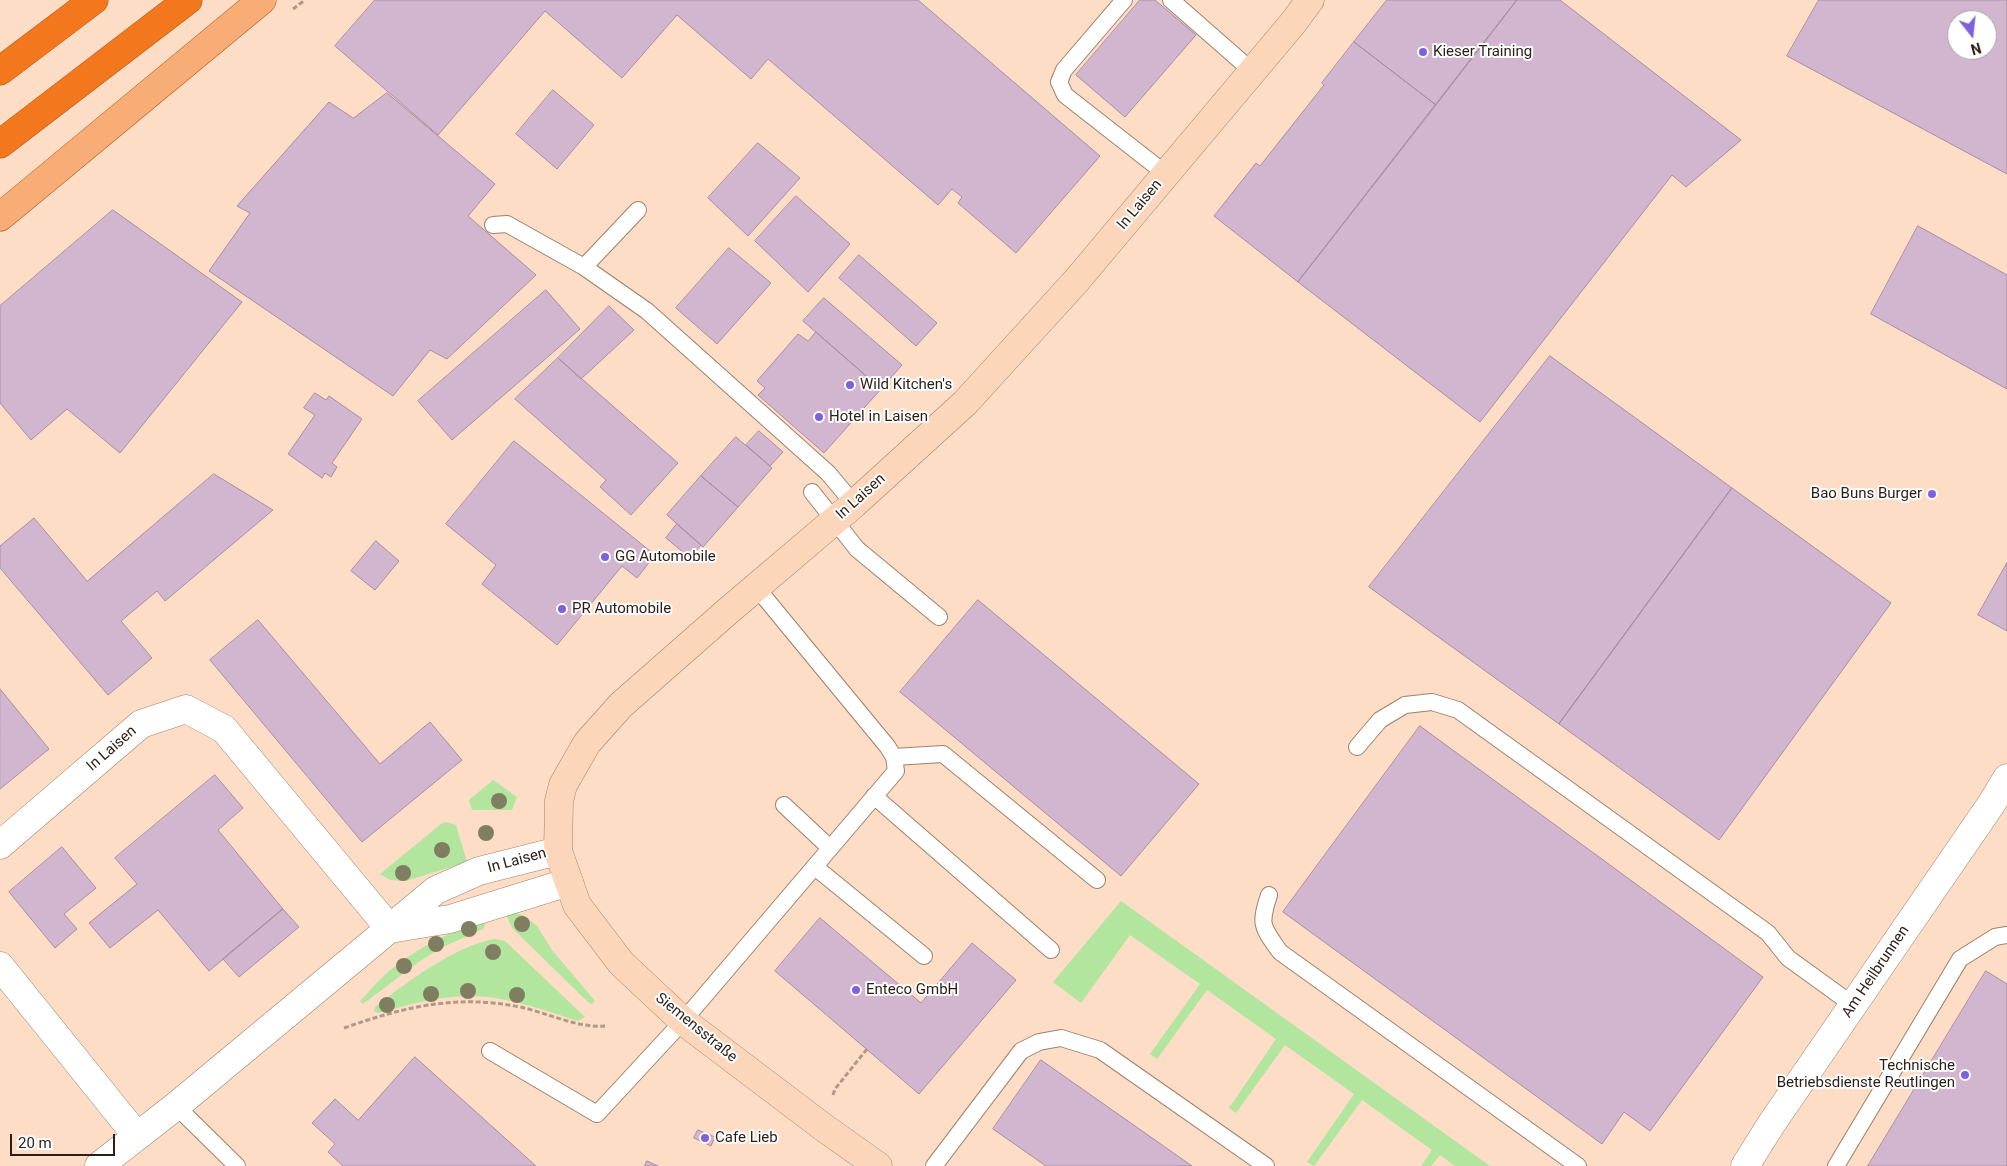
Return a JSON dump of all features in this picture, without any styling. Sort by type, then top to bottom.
[{"type":"highway","points":[[0,71],[94,0]]},
{"type":"highway","points":[[0,144],[188,0]]},
{"type":"main road","points":[[0,217],[262,0]]},
{"type":"street","name":"In Laisen","points":[[99,1166],[176,1106],[436,890],[479,871],[558,851],[558,811],[563,785],[587,743],[621,705],[644,684],[844,512],[965,402],[1077,280],[1310,0]]},
{"type":"street","name":"In Laisen","points":[[0,845],[141,724],[186,709],[224,729],[390,929]]},
{"type":"street","name":"Am Heilbrunnen","points":[[1745,1166],[1772,1123],[1854,1006],[2007,778]]},
{"type":"street","name":"Siemensstraße","points":[[558,851],[577,905],[621,962],[683,1021],[823,1127],[878,1166]]},
{"type":"street","points":[[390,929],[450,919],[569,882]]},
{"type":"street","points":[[0,966],[137,1136]]},
{"type":"lane","points":[[1124,0],[1064,70],[1059,82],[1065,95],[1166,174]]},
{"type":"lane","points":[[1171,0],[1252,72]]},
{"type":"lane","points":[[584,267],[638,210]]},
{"type":"lane","points":[[493,225],[507,224],[584,267],[647,311],[828,473],[857,549],[939,617]]},
{"type":"lane","points":[[812,492],[844,512]]},
{"type":"lane","points":[[490,1051],[596,1114],[683,1021],[896,771],[894,757],[887,746],[756,587]]},
{"type":"lane","points":[[1357,747],[1380,720],[1405,706],[1432,702],[1458,710],[1768,933],[1788,958],[1854,1006]]},
{"type":"lane","points":[[894,757],[943,754],[1097,880]]},
{"type":"lane","points":[[874,796],[1052,950]]},
{"type":"lane","points":[[784,804],[830,848]]},
{"type":"lane","points":[[815,867],[924,956]]},
{"type":"lane","points":[[1269,895],[1262,916],[1264,930],[1280,952],[1578,1166]]},
{"type":"lane","points":[[1836,1166],[1960,959],[1995,937],[2007,935]]},
{"type":"lane","points":[[934,1166],[1021,1051],[1039,1042],[1061,1038],[1100,1050],[1266,1166]]},
{"type":"lane","points":[[176,1106],[237,1166]]},
{"type":"path","points":[[344,1028],[422,1004],[470,1001],[519,1007],[590,1027],[605,1026]]},
{"type":"path","points":[[835,1089],[867,1049]]},
{"type":"green space","points":[[493,780],[517,797],[512,810],[472,810],[469,800]]},
{"type":"green space","points":[[446,822],[456,825],[467,862],[406,881],[390,880],[380,874],[441,824]]},
{"type":"green space","points":[[1121,901],[1490,1166],[1455,1166],[1440,1155],[1431,1166],[1421,1166],[1432,1150],[1362,1100],[1314,1166],[1307,1162],[1354,1094],[1285,1045],[1236,1113],[1229,1108],[1276,1039],[1207,990],[1157,1059],[1150,1054],[1200,984],[1130,935],[1081,1003],[1053,982]]},
{"type":"green space","points":[[514,913],[523,915],[537,926],[552,950],[595,1001],[592,1004],[512,928],[507,916]]},
{"type":"green space","points":[[483,919],[485,925],[483,929],[443,947],[420,961],[363,1004],[360,1001],[380,979],[403,960],[448,934]]},
{"type":"green space","points":[[495,939],[505,941],[585,1017],[578,1021],[511,1001],[469,996],[434,999],[378,1013],[374,1011],[375,1007],[432,966],[464,949]]},
{"type":"building","points":[[375,0],[918,0],[1100,156],[1016,253],[958,203],[962,197],[952,189],[938,205],[768,59],[751,79],[677,15],[622,78],[545,11],[438,135],[335,46]]},
{"type":"building","points":[[1140,0],[1155,0],[1196,35],[1125,117],[1076,75]]},
{"type":"building","points":[[1387,0],[1517,0],[1436,105],[1354,42]]},
{"type":"building","points":[[1517,0],[1560,0],[1741,140],[1686,187],[1672,175],[1480,422],[1298,282]]},
{"type":"building","points":[[1819,0],[2007,0],[2007,174],[1787,56]]},
{"type":"building","points":[[1354,42],[1436,105],[1298,282],[1214,216],[1256,163],[1260,166],[1324,85],[1322,83]]},
{"type":"building","points":[[553,90],[594,125],[557,169],[516,134]]},
{"type":"building","points":[[387,93],[495,184],[468,216],[536,275],[447,359],[430,350],[393,396],[209,271],[250,213],[237,206],[329,102],[353,118]]},
{"type":"building","points":[[758,143],[800,178],[748,236],[708,198]]},
{"type":"building","points":[[796,196],[850,244],[808,292],[755,241]]},
{"type":"building","points":[[113,210],[242,302],[120,453],[67,409],[31,440],[0,403],[0,306]]},
{"type":"building","points":[[1918,226],[2007,275],[2007,389],[1871,314]]},
{"type":"building","points":[[729,248],[771,283],[717,344],[676,308]]},
{"type":"building","points":[[859,255],[937,323],[916,346],[839,278]]},
{"type":"building","points":[[546,290],[580,329],[452,440],[418,401]]},
{"type":"building","points":[[824,298],[902,365],[881,389],[803,321]]},
{"type":"building","points":[[609,306],[634,330],[581,379],[558,358]]},
{"type":"building","points":[[816,332],[881,389],[824,453],[758,395],[765,388],[757,381],[798,334],[808,341]]},
{"type":"building","points":[[1550,356],[1732,488],[1559,724],[1369,587]]},
{"type":"building","points":[[558,358],[678,463],[631,515],[600,487],[606,480],[515,399]]},
{"type":"building","points":[[315,393],[326,400],[329,396],[362,419],[332,463],[337,467],[331,477],[325,473],[322,478],[288,454],[315,415],[304,408]]},
{"type":"building","points":[[759,431],[783,452],[770,466],[746,445]]},
{"type":"building","points":[[736,437],[772,468],[738,507],[701,476]]},
{"type":"building","points":[[514,441],[655,555],[637,578],[622,566],[557,645],[482,584],[496,565],[446,524]]},
{"type":"building","points":[[214,474],[273,510],[165,601],[157,591],[121,621],[152,658],[108,695],[0,568],[0,546],[34,518],[87,581]]},
{"type":"building","points":[[701,476],[738,507],[703,547],[667,515]]},
{"type":"building","points":[[1732,488],[1891,603],[1719,840],[1559,724]]},
{"type":"building","points":[[677,524],[701,545],[690,558],[666,538]]},
{"type":"building","points":[[376,541],[399,561],[375,590],[351,571]]},
{"type":"building","points":[[2007,563],[2007,631],[1978,615]]},
{"type":"building","points":[[978,600],[1199,784],[1121,876],[900,692]]},
{"type":"building","points":[[258,620],[380,764],[430,722],[462,760],[362,842],[210,660]]},
{"type":"building","points":[[0,689],[49,749],[0,789]]},
{"type":"building","points":[[1420,726],[1763,977],[1650,1131],[1624,1112],[1602,1144],[1283,912]]},
{"type":"building","points":[[215,775],[243,808],[218,830],[283,909],[209,971],[158,910],[110,948],[89,923],[137,884],[115,858]]},
{"type":"building","points":[[62,847],[96,888],[64,914],[77,929],[55,948],[9,892]]},
{"type":"building","points":[[283,909],[299,927],[239,977],[223,959]]},
{"type":"building","points":[[820,918],[921,1003],[972,943],[1016,980],[919,1094],[775,971]]},
{"type":"building","name":"Technische Betriebsdienste Reutlingen","points":[[1986,971],[2007,984],[2007,1166],[1868,1166]]},
{"type":"building","points":[[415,1057],[536,1166],[343,1166],[328,1152],[335,1144],[312,1123],[335,1099],[358,1120]]},
{"type":"building","points":[[1041,1060],[1192,1166],[1046,1166],[993,1129]]},
{"type":"building","points":[[698,1130],[715,1137],[711,1146],[694,1138]]},
{"type":"building","points":[[647,1161],[658,1166],[645,1166]]},
{"type":"place","name":"Kieser Training","points":[[1423,52]]},
{"type":"place","name":"Wild Kitchen's","points":[[850,385]]},
{"type":"place","name":"Hotel in Laisen","points":[[819,417]]},
{"type":"place","name":"Bao Buns Burger","points":[[1932,494]]},
{"type":"place","name":"GG Automobile","points":[[605,557]]},
{"type":"place","name":"PR Automobile","points":[[562,609]]},
{"type":"place","name":"Enteco GmbH","points":[[856,990]]},
{"type":"place","name":"Technische Betriebsdienste Reutlingen","points":[[1965,1075]]},
{"type":"place","name":"Cafe Lieb","points":[[705,1138]]}]
